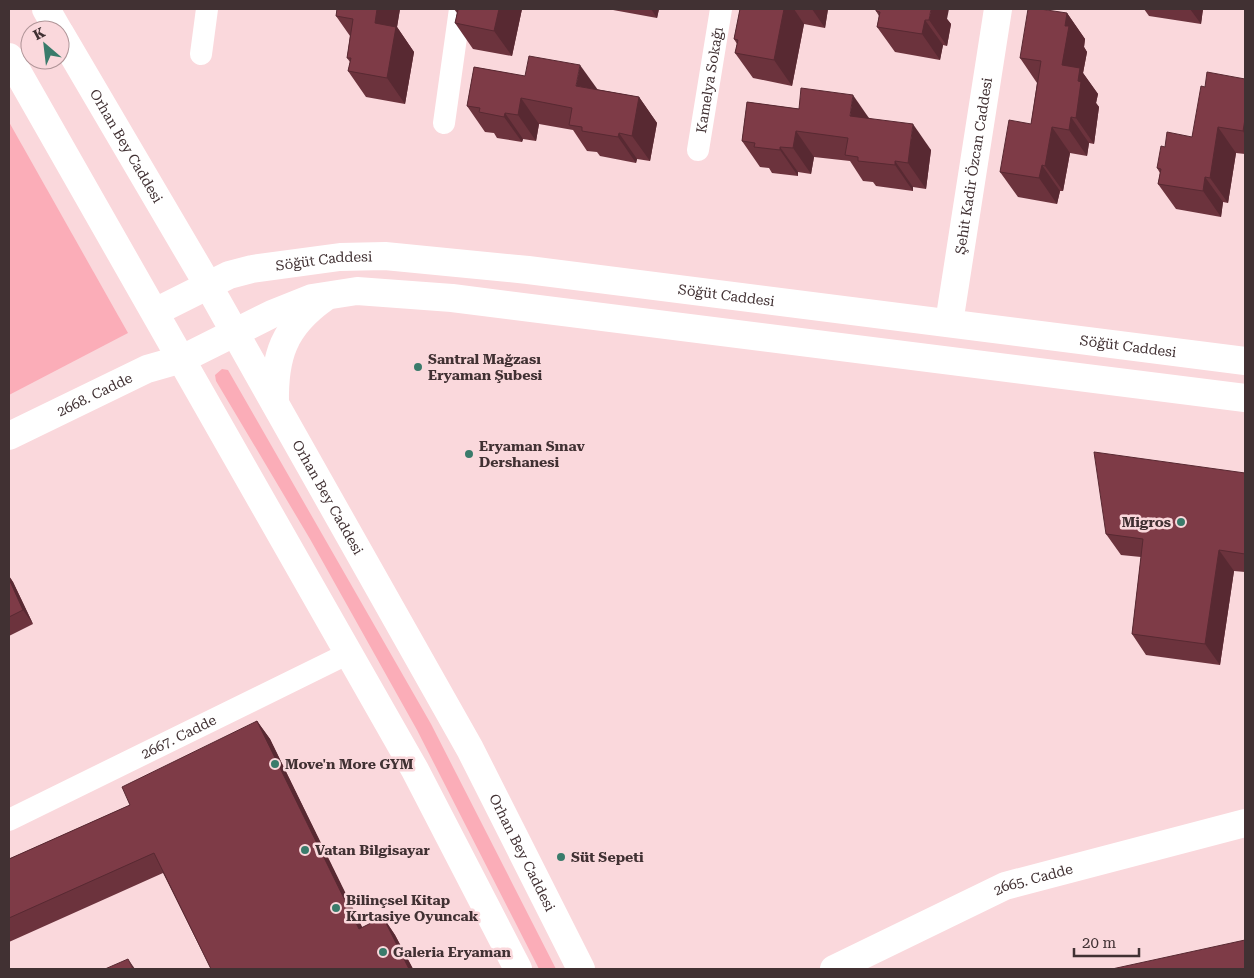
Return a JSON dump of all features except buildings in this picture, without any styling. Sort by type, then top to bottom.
[{"type":"main road","points":[[46,9],[52,20]]},
{"type":"main road","name":"Şehit Kadir Özcan Caddesi","points":[[949,323],[998,9]]},
{"type":"main road","name":"Orhan Bey Caddesi","points":[[70,50],[235,332],[470,749],[581,969]]},
{"type":"main road","points":[[9,57],[415,770],[518,969]]},
{"type":"main road","name":"Söğüt Caddesi","points":[[155,312],[229,276],[278,264],[340,256],[386,256],[528,270],[1245,361]]},
{"type":"main road","points":[[235,332],[298,302],[331,293],[357,291],[444,297],[1245,398]]},
{"type":"main road","points":[[275,403],[275,377],[279,354],[289,332],[306,312],[331,293]]},
{"type":"main road","name":"2668. Cadde","points":[[9,436],[146,369],[182,359],[235,332]]},
{"type":"main road","name":"2665. Cadde","points":[[834,969],[1004,886],[1245,823]]},
{"type":"street","points":[[201,54],[207,9]]},
{"type":"street","points":[[444,123],[460,9]]},
{"type":"street","name":"Kamelya Sokağı","points":[[698,150],[721,9]]},
{"type":"street","name":"2667. Cadde","points":[[9,820],[349,653]]},
{"type":"shaded area","points":[[9,122],[128,333],[9,395]]},
{"type":"shaded area","points":[[222,369],[228,370],[431,724],[556,969],[539,969],[417,730],[310,539],[216,381],[215,375]]},
{"type":"place","name":"Santral Mağzası Eryaman Şubesi","points":[[418,367]]},
{"type":"place","name":"Eryaman Sınav Dershanesi","points":[[469,454]]},
{"type":"place","name":"Migros","points":[[1181,522]]},
{"type":"place","name":"Move'n More GYM","points":[[275,764]]},
{"type":"place","name":"Vatan Bilgisayar","points":[[305,850]]},
{"type":"place","name":"Süt Sepeti","points":[[561,857]]},
{"type":"place","name":"Bilinçsel Kitap Kırtasiye Oyuncak","points":[[336,908]]},
{"type":"place","name":"Galeria Eryaman","points":[[383,952]]}]
